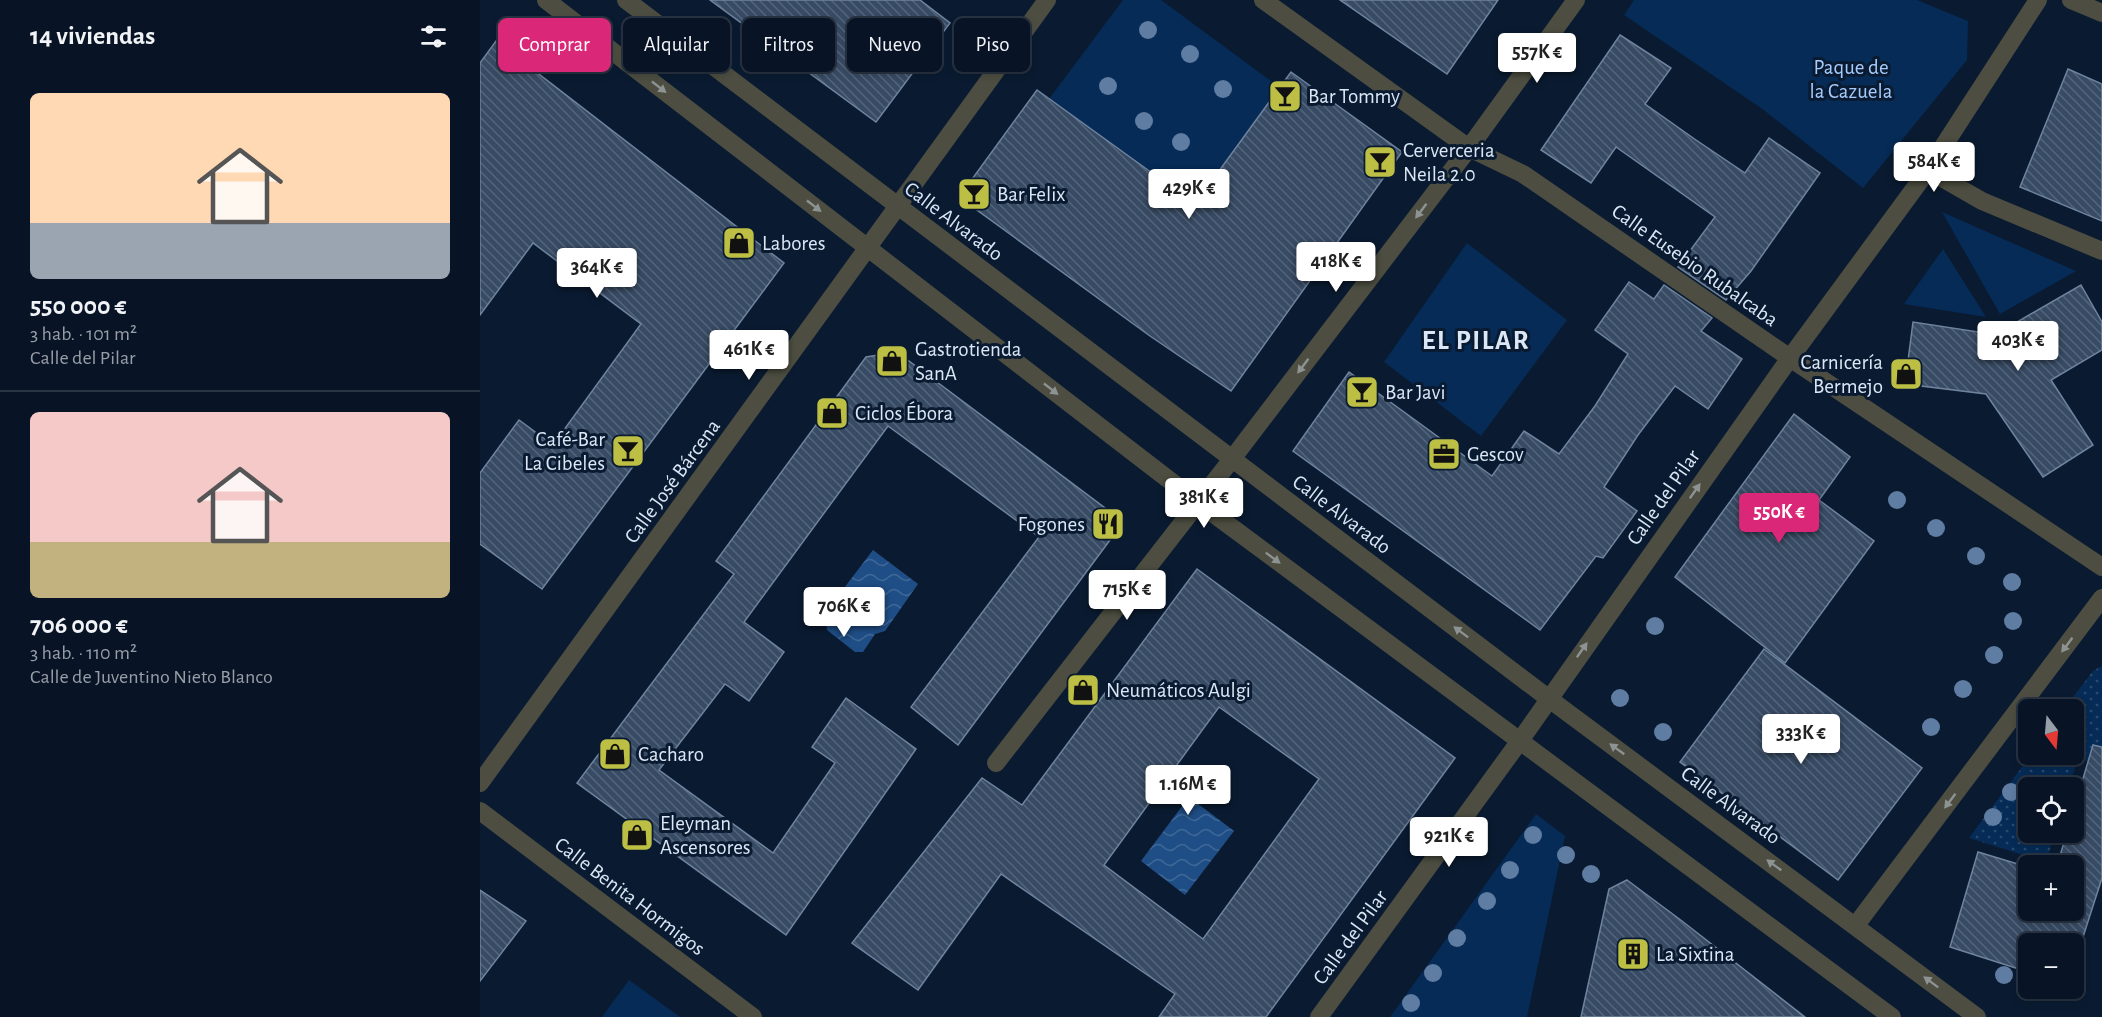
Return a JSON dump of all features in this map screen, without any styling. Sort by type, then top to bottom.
[{"type":"street","points":[[546,0],[1199,503],[1892,1017]]},
{"type":"street","name":"Calle Alvarado","points":[[626,0],[1548,698],[1977,1017]]},
{"type":"street","name":"Calle José Bárcena","points":[[480,783],[1047,0]]},
{"type":"street","name":"Calle Eusebio Rubalcaba","points":[[1263,0],[1469,148],[1523,174],[1790,358],[2102,567]]},
{"type":"street","points":[[996,763],[1199,503],[1469,148],[1576,0]]},
{"type":"street","name":"Calle del Pilar","points":[[1319,1017],[1519,742],[1790,358],[1928,170],[2038,0]]},
{"type":"street","points":[[2072,0],[2102,13]]},
{"type":"street","points":[[1928,170],[1982,201],[2102,251]]},
{"type":"street","points":[[1856,925],[2102,598]]},
{"type":"street","name":"Calle Benita Hormigos","points":[[480,811],[753,1017]]},
{"type":"green space","points":[[1123,0],[1161,0],[1279,87],[1219,170],[1228,227],[1049,99]]},
{"type":"green space","name":"Paque de la Cazuela","points":[[1634,0],[1917,0],[1968,21],[1967,60],[1863,188],[1761,108],[1624,15]]},
{"type":"green space","points":[[1942,212],[2076,271],[2000,314]]},
{"type":"green space","points":[[1467,243],[1567,320],[1481,436],[1384,362]]},
{"type":"green space","points":[[1943,249],[1986,317],[1904,304]]},
{"type":"green space","points":[[2102,666],[2102,766],[2084,760],[2084,699],[2072,699],[2093,671]]},
{"type":"green space","points":[[2024,765],[2076,765],[2072,777],[2018,777],[2018,843],[2052,843],[2048,855],[2024,855],[1969,838]]},
{"type":"green space","points":[[1536,814],[1565,836],[1527,1017],[1390,1017]]},
{"type":"green space","points":[[629,980],[680,1017],[602,1017]]},
{"type":"water","points":[[873,550],[918,584],[885,631],[875,634],[863,652],[855,652],[827,630],[826,620],[838,606],[838,596]]},
{"type":"water","points":[[1189,797],[1234,831],[1185,895],[1141,861]]},
{"type":"building","points":[[710,0],[920,0],[950,23],[942,34],[942,18],[847,18],[847,72],[913,72],[876,122],[808,72],[835,72],[835,18],[742,18],[742,24]]},
{"type":"building","points":[[1340,0],[1498,0],[1447,74]]},
{"type":"building","points":[[1620,35],[1671,68],[1645,104],[1696,140],[1745,173],[1769,138],[1820,173],[1751,271],[1726,300],[1678,267],[1715,217],[1616,147],[1591,183],[1541,150]]},
{"type":"building","points":[[496,41],[498,43],[498,72],[536,72],[784,263],[542,589],[480,544],[480,473],[519,420],[553,445],[641,324],[533,243],[480,315],[480,63]]},
{"type":"building","points":[[2068,69],[2102,84],[2102,221],[2020,187]]},
{"type":"building","points":[[1291,72],[1402,152],[1231,391],[1150,336],[959,197],[1037,90],[1195,204]]},
{"type":"building","points":[[1629,282],[1654,299],[1664,285],[1712,318],[1701,331],[1742,359],[1708,409],[1675,386],[1638,435],[1604,487],[1637,511],[1603,558],[1596,556],[1540,630],[1293,451],[1349,372],[1492,476],[1524,431],[1559,454],[1595,406],[1628,354],[1595,330]]},
{"type":"building","points":[[2081,285],[2102,322],[2102,350],[2051,380],[2093,445],[2043,477],[1986,394],[1905,384],[1913,322],[2011,337],[2017,322]]},
{"type":"building","points":[[897,352],[1105,508],[1110,540],[958,745],[911,707],[1039,537],[888,426],[744,622],[784,652],[749,701],[725,684],[659,770],[773,853],[835,763],[812,747],[846,698],[916,749],[786,935],[577,783],[734,574],[716,561],[866,357]]},
{"type":"building","points":[[1794,414],[1850,457],[1819,500],[1874,541],[1785,663],[1675,577]]},
{"type":"building","points":[[1197,569],[1455,758],[1266,1017],[1159,1017],[1175,994],[1001,874],[918,990],[852,943],[982,778],[1022,805]],"holes":[[[1219,707],[1319,779],[1203,939],[1104,865]]]},
{"type":"building","points":[[1764,649],[1922,768],[1838,880],[1680,762]]},
{"type":"building","points":[[2093,745],[2102,747],[2102,878],[2084,934],[2018,933],[2018,969],[1950,947],[1978,852],[2018,864],[2018,921],[2084,921],[2084,855],[2060,855],[2064,843],[2084,843],[2083,777]]},
{"type":"building","points":[[1627,880],[1805,1017],[1581,1017],[1609,889]]},
{"type":"building","points":[[480,890],[526,921],[480,981]]},
{"type":"place","name":"Bar Tommy","points":[[1285,96]]},
{"type":"place","name":"Cerverceria Neila 2.0","points":[[1380,162]]},
{"type":"place","name":"Bar Felix","points":[[974,194]]},
{"type":"place","name":"Labores","points":[[739,243]]},
{"type":"place","name":"Gastrotienda SanA","points":[[892,361]]},
{"type":"place","name":"Carnicería Bermejo","points":[[1906,374]]},
{"type":"place","name":"Bar Javi","points":[[1362,392]]},
{"type":"place","name":"Ciclos Ébora","points":[[832,413]]},
{"type":"place","name":"Café-Bar La Cibeles","points":[[628,451]]},
{"type":"place","name":"Gescov","points":[[1444,454]]},
{"type":"place","name":"Fogones","points":[[1108,524]]},
{"type":"place","name":"Neumáticos Aulgi","points":[[1083,690]]},
{"type":"place","name":"Cacharo","points":[[615,754]]},
{"type":"place","name":"Eleyman Ascensores","points":[[637,835]]},
{"type":"place","name":"La Sixtina","points":[[1633,954]]},
{"type":"district","name":"EL PILAR","points":[[1476,340]]}]
